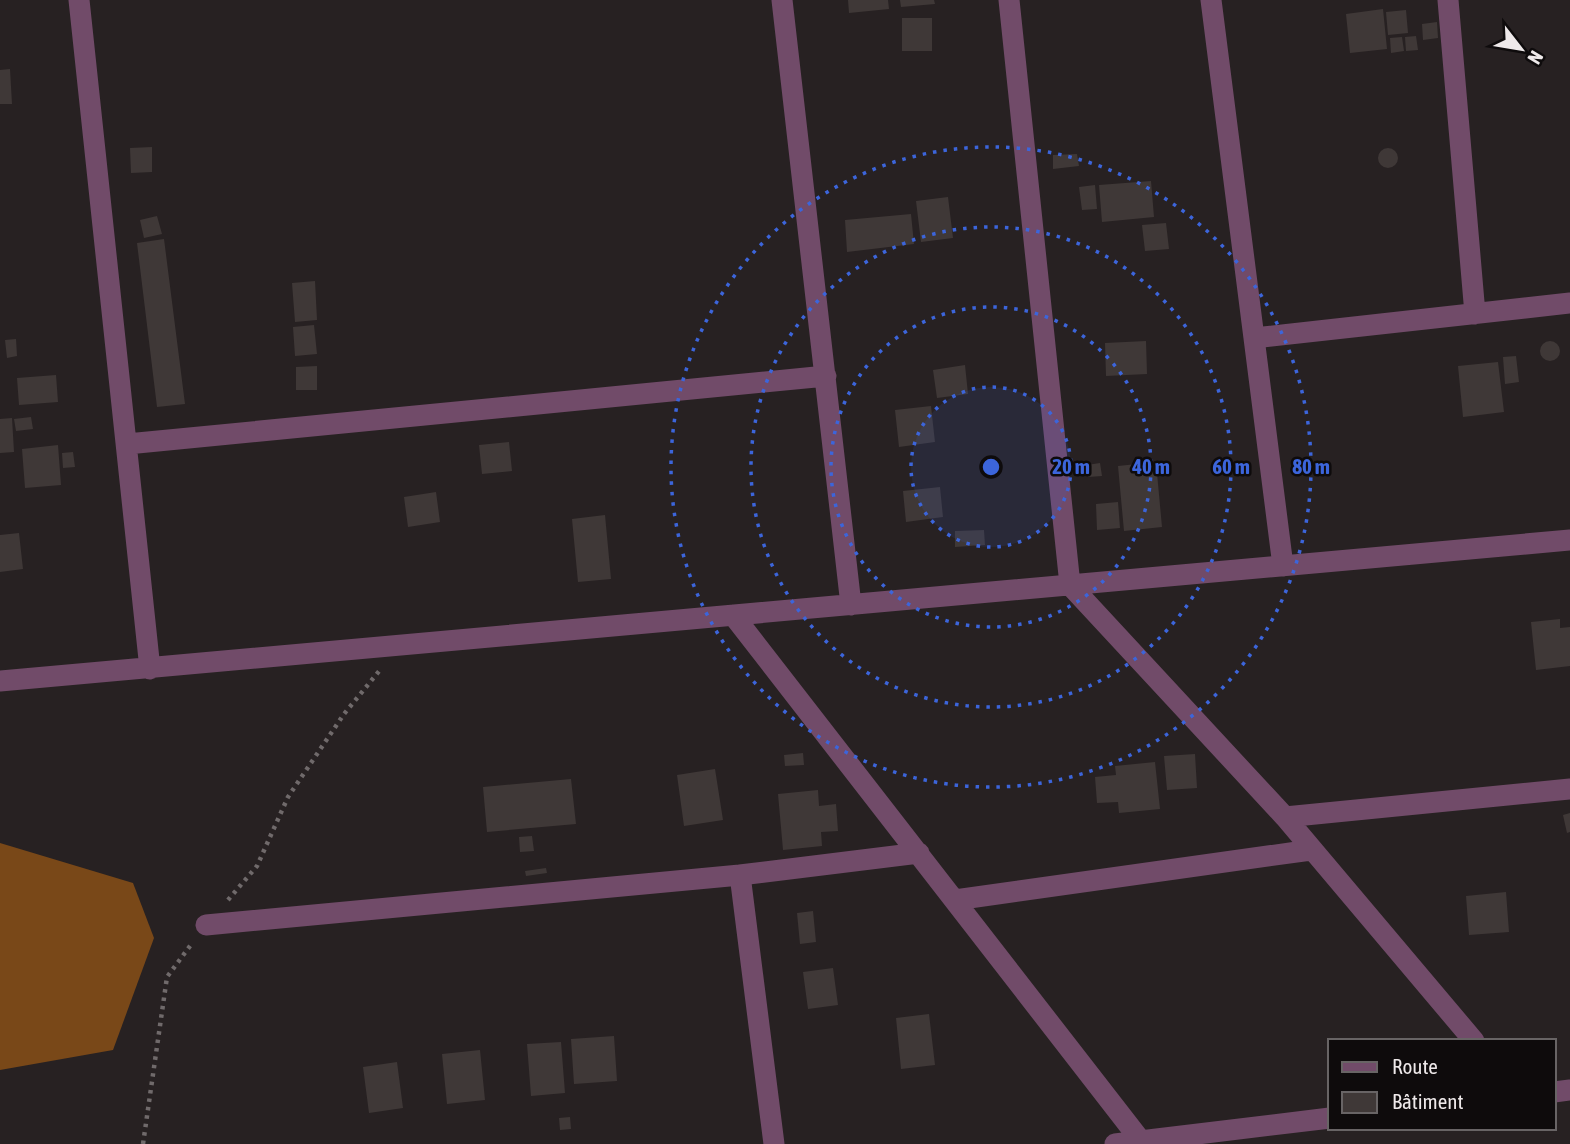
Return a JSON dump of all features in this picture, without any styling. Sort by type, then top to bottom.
[{"type":"street","points":[[79,0],[150,669]]},
{"type":"street","points":[[782,0],[851,605]]},
{"type":"street","points":[[1009,0],[1070,585],[1285,817],[1472,1039]]},
{"type":"street","points":[[1211,0],[1283,566]]},
{"type":"street","points":[[1448,0],[1475,314]]},
{"type":"street","points":[[1254,338],[1570,303]]},
{"type":"street","points":[[127,444],[826,376]]},
{"type":"street","points":[[0,681],[1570,540]]},
{"type":"street","points":[[733,615],[1141,1141]]},
{"type":"street","points":[[1285,817],[1570,789]]},
{"type":"street","points":[[955,900],[1311,850]]},
{"type":"street","points":[[206,925],[740,875],[919,853]]},
{"type":"street","points":[[740,875],[774,1144]]},
{"type":"street","points":[[1115,1144],[1328,1118]]},
{"type":"path","points":[[143,1144],[167,977],[206,925],[257,866],[288,797],[344,714],[401,645]]},
{"type":"shaded area","points":[[0,843],[133,883],[154,938],[113,1050],[0,1070]]},
{"type":"building","points":[[848,0],[888,0],[889,9],[849,13]]},
{"type":"building","points":[[900,0],[934,0],[935,4],[901,7]]},
{"type":"building","points":[[1383,9],[1387,49],[1350,53],[1346,14]]},
{"type":"building","points":[[1406,10],[1408,33],[1388,35],[1386,12]]},
{"type":"building","points":[[902,18],[932,18],[932,51],[902,51]]},
{"type":"building","points":[[1437,22],[1438,38],[1423,40],[1422,24]]},
{"type":"building","points":[[1416,36],[1418,50],[1406,51],[1405,37]]},
{"type":"building","points":[[1402,37],[1404,51],[1391,53],[1390,38]]},
{"type":"building","points":[[10,69],[12,104],[0,104],[0,70]]},
{"type":"building","points":[[152,147],[152,172],[131,173],[130,148]]},
{"type":"building","points":[[1388,148],[1395,151],[1398,158],[1395,165],[1388,168],[1381,165],[1378,158],[1381,151]]},
{"type":"building","points":[[1077,154],[1079,166],[1053,169],[1053,155]]},
{"type":"building","points":[[1151,181],[1154,217],[1102,222],[1099,185]]},
{"type":"building","points":[[1095,185],[1097,209],[1082,210],[1079,187]]},
{"type":"building","points":[[948,197],[953,238],[921,242],[916,201]]},
{"type":"building","points":[[911,214],[914,244],[847,252],[845,220]]},
{"type":"building","points":[[157,216],[162,234],[144,238],[140,220]]},
{"type":"building","points":[[1166,223],[1169,249],[1145,251],[1142,225]]},
{"type":"building","points":[[164,239],[185,404],[157,407],[137,243]]},
{"type":"building","points":[[315,281],[317,320],[295,322],[292,283]]},
{"type":"building","points":[[314,325],[317,354],[295,356],[293,327]]},
{"type":"building","points":[[16,339],[17,356],[7,358],[5,340]]},
{"type":"building","points":[[1146,341],[1147,374],[1106,376],[1105,343]]},
{"type":"building","points":[[1550,341],[1557,344],[1560,351],[1557,358],[1550,361],[1543,358],[1540,351],[1543,344]]},
{"type":"building","points":[[1516,356],[1519,382],[1505,384],[1503,357]]},
{"type":"building","points":[[1498,362],[1504,412],[1463,417],[1458,366]]},
{"type":"building","points":[[965,365],[968,394],[937,398],[933,370]]},
{"type":"building","points":[[317,366],[317,390],[296,390],[296,367]]},
{"type":"building","points":[[56,375],[58,402],[19,405],[17,378]]},
{"type":"building","points":[[931,406],[935,442],[899,447],[895,410]]},
{"type":"building","points":[[31,417],[33,429],[16,431],[14,419]]},
{"type":"building","points":[[12,418],[14,452],[0,453],[0,419]]},
{"type":"building","points":[[509,442],[512,471],[482,474],[479,445]]},
{"type":"building","points":[[58,445],[61,485],[25,488],[22,449]]},
{"type":"building","points":[[73,452],[75,467],[63,468],[62,453]]},
{"type":"building","points":[[1156,462],[1162,527],[1124,531],[1118,466]]},
{"type":"building","points":[[1100,463],[1102,476],[1088,477],[1087,465]]},
{"type":"building","points":[[940,487],[943,517],[906,522],[903,491]]},
{"type":"building","points":[[436,492],[440,522],[408,527],[404,497]]},
{"type":"building","points":[[1118,502],[1120,528],[1097,530],[1096,504]]},
{"type":"building","points":[[605,515],[611,579],[578,582],[572,519]]},
{"type":"building","points":[[984,530],[985,545],[955,547],[955,531]]},
{"type":"building","points":[[19,533],[23,569],[0,572],[0,535]]},
{"type":"building","points":[[1560,619],[1560,628],[1570,627],[1570,666],[1536,670],[1531,622]]},
{"type":"building","points":[[803,753],[804,765],[785,766],[784,755]]},
{"type":"building","points":[[1195,754],[1197,788],[1167,790],[1164,756]]},
{"type":"building","points":[[1155,762],[1160,809],[1119,813],[1118,802],[1097,803],[1095,777],[1116,775],[1115,766]]},
{"type":"building","points":[[715,769],[723,820],[684,826],[677,775]]},
{"type":"building","points":[[571,779],[576,824],[487,832],[483,787]]},
{"type":"building","points":[[818,790],[819,806],[836,804],[838,831],[821,832],[822,846],[783,850],[778,794]]},
{"type":"building","points":[[1570,813],[1570,832],[1567,833],[1563,815]]},
{"type":"building","points":[[532,836],[534,851],[520,852],[519,837]]},
{"type":"building","points":[[546,868],[547,873],[526,876],[525,871]]},
{"type":"building","points":[[1506,892],[1509,932],[1469,935],[1466,896]]},
{"type":"building","points":[[813,911],[816,942],[800,944],[797,913]]},
{"type":"building","points":[[833,968],[838,1005],[808,1009],[803,972]]},
{"type":"building","points":[[929,1014],[935,1065],[901,1069],[896,1018]]},
{"type":"building","points":[[614,1036],[617,1081],[574,1084],[571,1039]]},
{"type":"building","points":[[561,1042],[565,1093],[531,1096],[527,1044]]},
{"type":"building","points":[[480,1050],[485,1100],[447,1104],[442,1054]]},
{"type":"building","points":[[397,1062],[403,1108],[369,1113],[363,1067]]},
{"type":"building","points":[[570,1117],[571,1129],[560,1130],[559,1118]]}]
